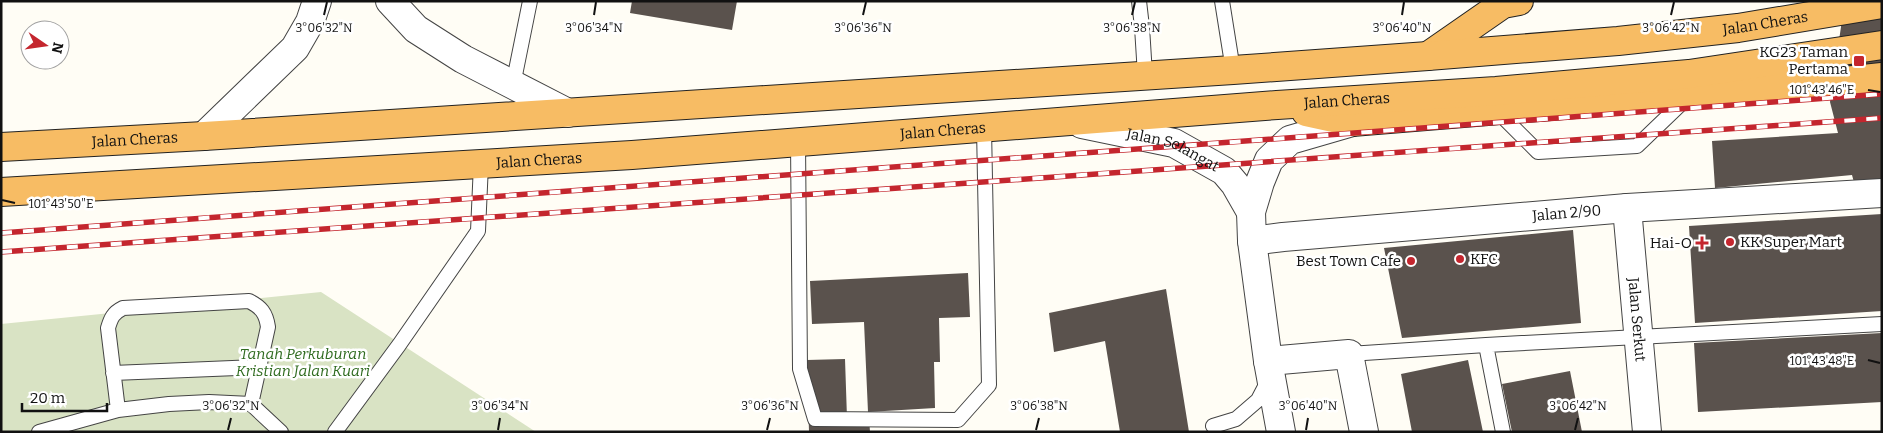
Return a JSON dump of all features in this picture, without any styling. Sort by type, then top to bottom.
[{"type":"highway","points":[[1428,56],[1503,4],[1519,1]]},
{"type":"highway","name":"Jalan Cheras","points":[[1,147],[568,113],[1428,56],[1618,41],[1738,28],[1827,8],[1882,4]]},
{"type":"highway","name":"Jalan Cheras","points":[[1,192],[632,155],[1496,90],[1689,74],[1882,45]]},
{"type":"highway","points":[[1277,105],[1352,122],[1797,86],[1882,77]]},
{"type":"street","points":[[204,136],[295,48],[310,22],[317,1]]},
{"type":"street","points":[[390,1],[416,28],[463,59],[568,113]]},
{"type":"street","name":"Jalan Selangat","points":[[1072,121],[1174,143],[1224,170],[1236,184],[1251,212]]},
{"type":"street","name":"Jalan Selangat","points":[[1281,432],[1269,368],[1252,241],[1251,212],[1269,160],[1290,140],[1352,122]]},
{"type":"street","name":"Jalan 2/90","points":[[1252,241],[1626,208],[1882,193]]},
{"type":"street","name":"Jalan Serkut","points":[[1626,208],[1647,432]]},
{"type":"street","points":[[1269,368],[1349,354],[1364,432]]},
{"type":"lane","points":[[513,85],[530,1]]},
{"type":"lane","points":[[1139,1],[1145,75]]},
{"type":"lane","points":[[1222,1],[1233,70]]},
{"type":"lane","points":[[1497,111],[1538,152],[1637,146],[1691,94]]},
{"type":"lane","points":[[798,142],[800,368],[815,419],[958,420],[989,385],[984,128]]},
{"type":"lane","points":[[335,432],[399,345],[478,230],[481,164]]},
{"type":"lane","points":[[118,410],[108,328],[110,319],[116,312],[123,308],[249,301],[262,309],[266,316],[268,327],[251,404]]},
{"type":"lane","points":[[1349,354],[1882,324]]},
{"type":"lane","points":[[1486,345],[1503,432]]},
{"type":"lane","points":[[113,373],[259,367]]},
{"type":"lane","points":[[1213,426],[1236,419],[1258,400],[1269,368]]},
{"type":"lane","points":[[39,432],[118,410],[169,404],[209,402],[251,404],[280,432]]},
{"type":"green space","name":"Tanah Perkuburan Kristian Jalan Kuari","points":[[321,292],[536,432],[1,432],[1,324]]},
{"type":"building","points":[[632,1],[737,1],[732,30],[630,13]]},
{"type":"building","points":[[1882,16],[1882,184],[1855,186],[1852,175],[1715,188],[1712,141],[1838,133],[1830,102],[1842,20]]},
{"type":"building","points":[[1882,214],[1882,311],[1695,323],[1689,226]]},
{"type":"building","points":[[1573,230],[1581,323],[1402,338],[1384,248]]},
{"type":"building","points":[[968,273],[970,317],[939,318],[940,362],[934,362],[935,408],[868,412],[864,322],[812,324],[810,281]]},
{"type":"building","points":[[1166,289],[1189,432],[1120,432],[1105,341],[1054,352],[1049,313]]},
{"type":"building","points":[[1882,333],[1882,402],[1698,412],[1694,343]]},
{"type":"building","points":[[845,359],[847,418],[869,417],[870,432],[809,432],[807,360]]},
{"type":"building","points":[[1468,360],[1483,432],[1412,432],[1401,374]]},
{"type":"building","points":[[1570,371],[1582,432],[1512,432],[1502,384]]},
{"type":"railway","points":[[1,233],[1882,94]]},
{"type":"railway","points":[[1,252],[1882,118]]},
{"type":"place","name":"KG23 Taman Pertama","points":[[1859,61]]},
{"type":"place","name":"KK Super Mart","points":[[1730,242]]},
{"type":"place","name":"Hai-O","points":[[1702,243]]},
{"type":"place","name":"KFC","points":[[1460,259]]},
{"type":"place","name":"Best Town Cafe","points":[[1411,261]]}]
